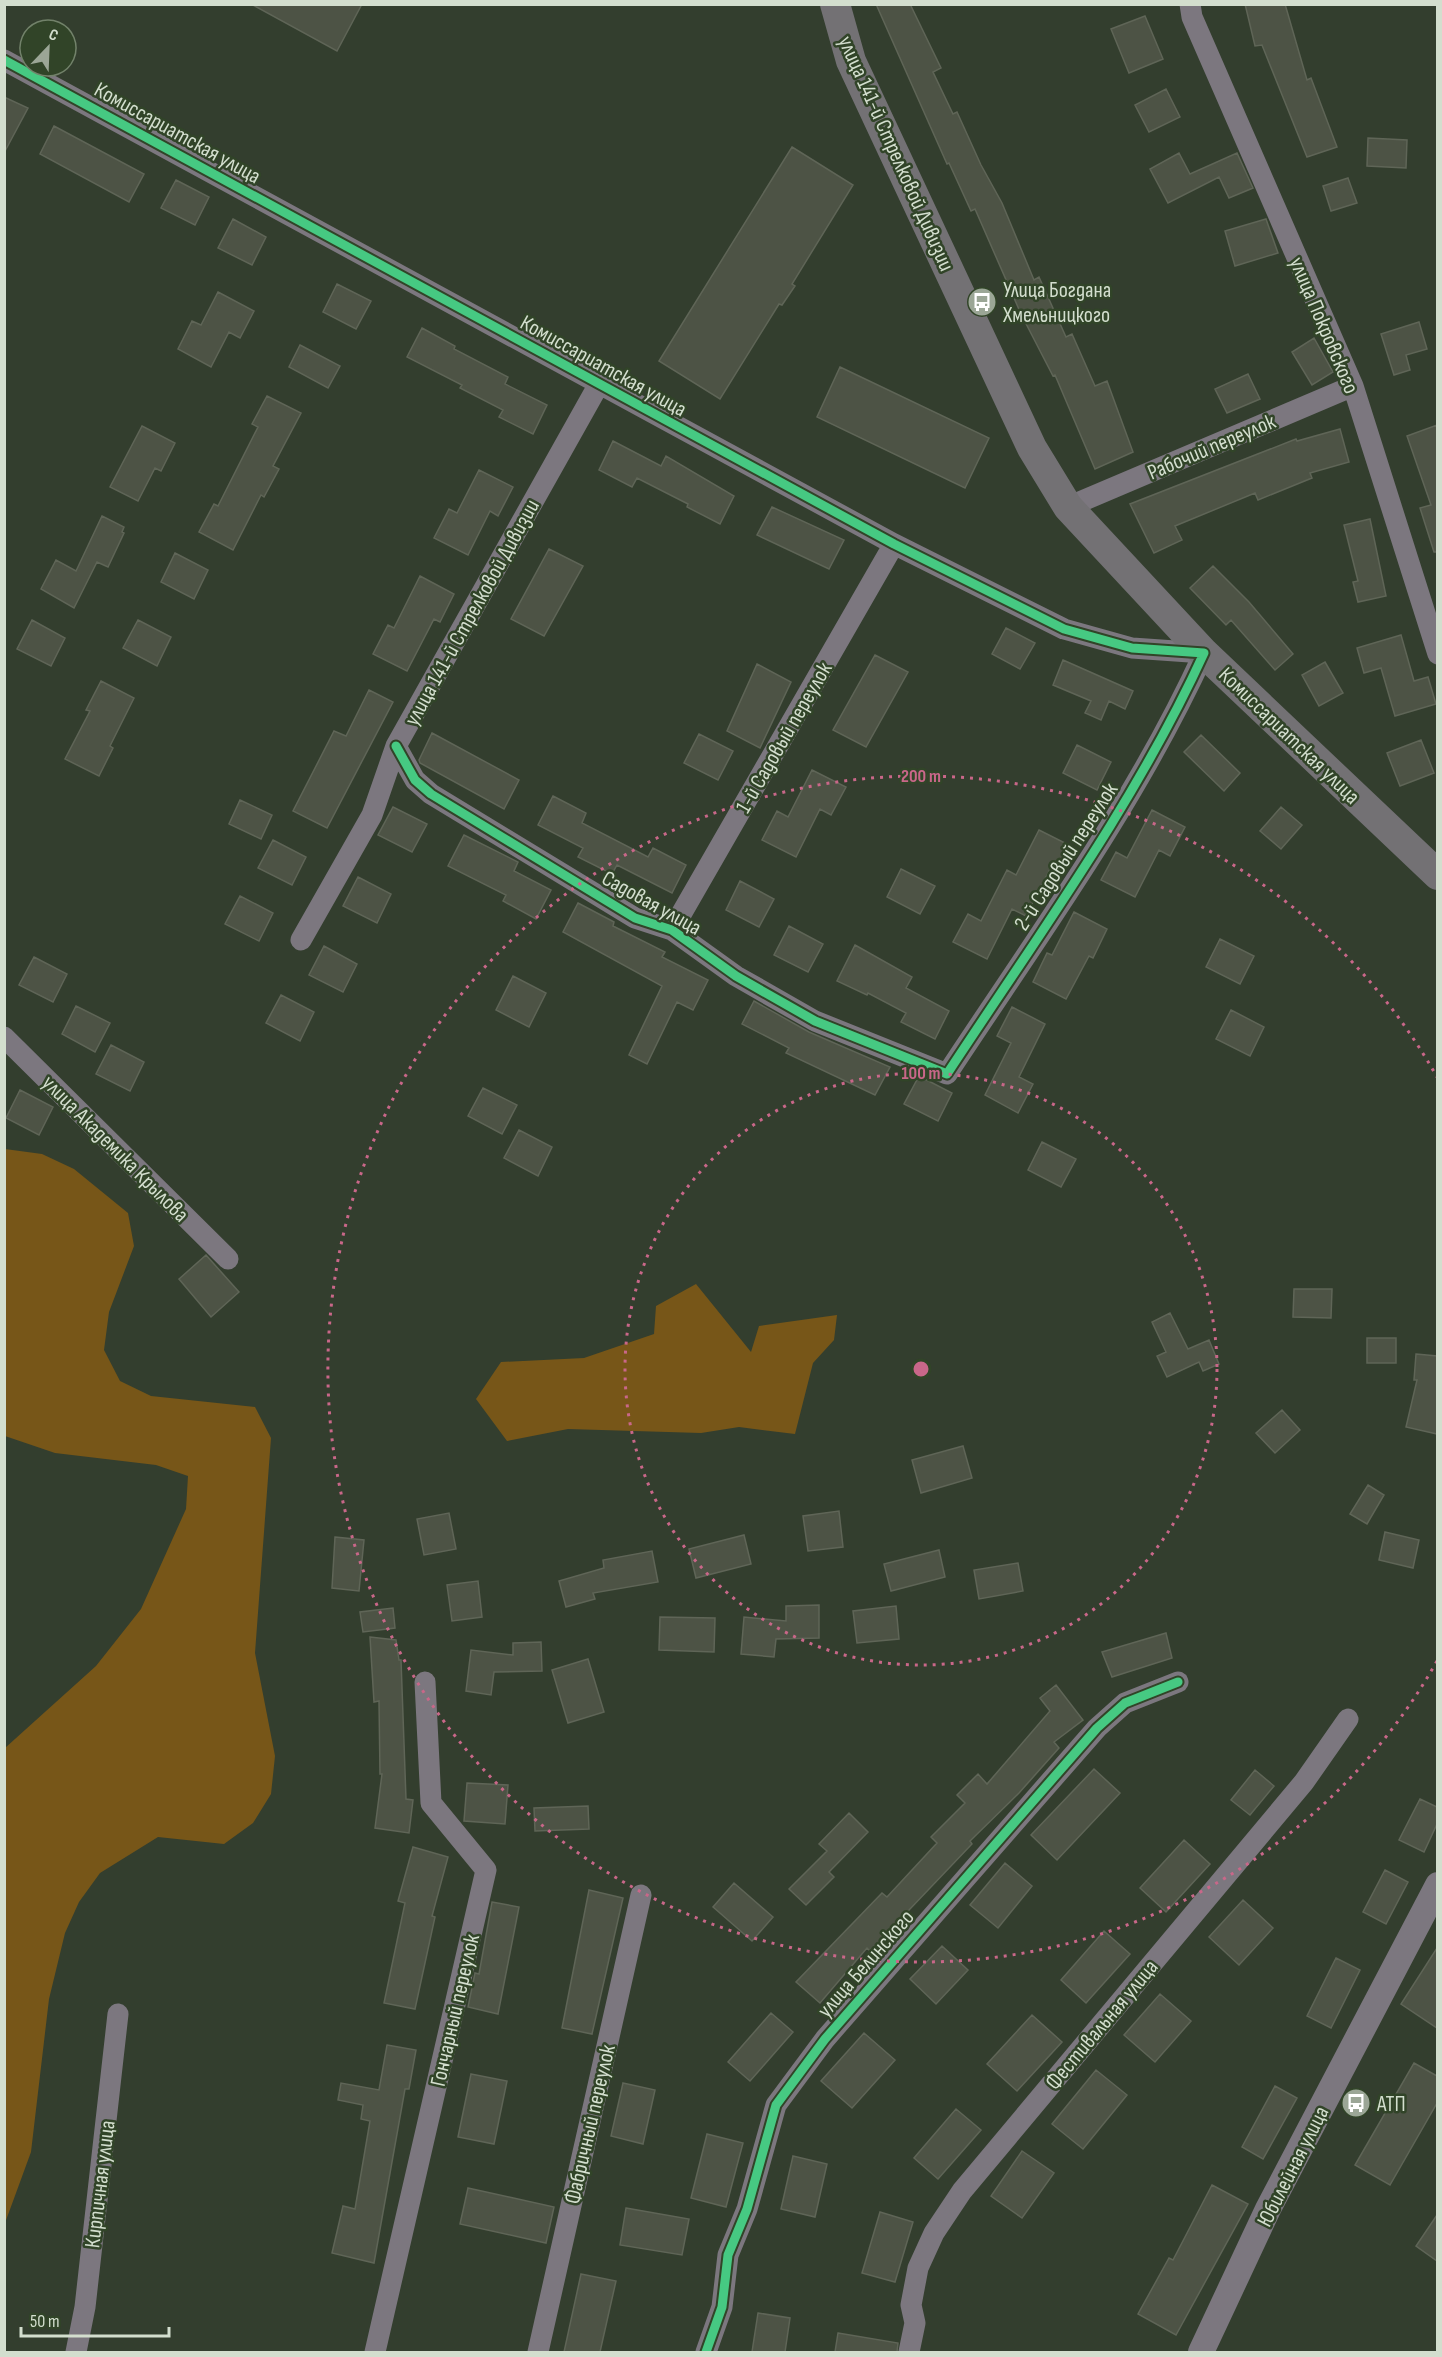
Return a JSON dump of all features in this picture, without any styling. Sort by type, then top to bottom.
[{"type":"main road","name":"улица 141-й Стрелковой Дивизии","points":[[835,4],[851,61],[1032,448],[1068,507],[1204,653]]},
{"type":"main road","name":"Комиссариатская улица","points":[[1204,653],[1437,875]]},
{"type":"street","name":"улица Покровского","points":[[1190,4],[1192,17],[1353,387],[1437,654]]},
{"type":"street","name":"Комиссариатская улица","points":[[4,60],[894,544],[1064,629],[1132,648],[1204,653]]},
{"type":"street","name":"улица 141-й Стрелковой Дивизии","points":[[301,940],[372,815],[396,746],[599,384]]},
{"type":"street","name":"Рабочий переулок","points":[[1068,507],[1353,387]]},
{"type":"street","name":"1-й Садовый переулок","points":[[672,930],[894,544]]},
{"type":"street","name":"2-й Садовый переулок","points":[[947,1074],[1118,813],[1179,708],[1204,653]]},
{"type":"street","name":"Садовая улица","points":[[396,746],[415,780],[431,794],[635,918],[672,930],[736,976],[815,1020],[947,1074]]},
{"type":"street","name":"улица Академика Крылова","points":[[4,1036],[228,1259]]},
{"type":"street","name":"Гончарный переулок","points":[[375,2352],[486,1870],[431,1803],[425,1682]]},
{"type":"street","name":"улица Белинского","points":[[706,2352],[722,2307],[728,2255],[747,2209],[767,2130],[776,2105],[798,2073],[825,2039],[1097,1728],[1125,1703],[1178,1682]]},
{"type":"street","name":"Фестивальная улица","points":[[909,2352],[915,2323],[911,2305],[918,2268],[939,2224],[970,2182],[1304,1782],[1348,1719]]},
{"type":"street","name":"Юбилейная улица","points":[[1201,2352],[1269,2209],[1437,1886]]},
{"type":"street","name":"Фабричный переулок","points":[[538,2352],[641,1895]]},
{"type":"street","name":"Кирпичная улица","points":[[76,2352],[85,2307],[118,2014]]},
{"type":"shaded area","points":[[5,1149],[42,1154],[74,1169],[128,1213],[134,1246],[109,1312],[104,1350],[120,1381],[151,1396],[255,1407],[271,1438],[255,1653],[275,1756],[271,1794],[253,1823],[224,1844],[158,1837],[100,1873],[79,1902],[65,1933],[49,1999],[31,2152],[5,2223],[5,1748],[96,1666],[141,1609],[186,1509],[188,1476],[156,1465],[55,1453],[5,1436]]},
{"type":"shaded area","points":[[696,1284],[751,1352],[759,1326],[837,1315],[834,1340],[813,1363],[795,1434],[739,1427],[701,1433],[568,1429],[507,1441],[476,1399],[501,1362],[584,1358],[654,1334],[656,1306]]},
{"type":"building","points":[[251,4],[362,4],[337,51]]},
{"type":"building","points":[[876,4],[910,4],[941,68],[933,72],[953,114],[957,112],[981,165],[1002,203],[1034,280],[1039,277],[1066,337],[1072,334],[1095,386],[1107,381],[1133,452],[1095,469],[1055,375],[1053,376],[1021,314],[975,209],[971,211],[949,163],[947,164]]},
{"type":"building","points":[[1245,4],[1285,4],[1307,80],[1311,78],[1337,147],[1307,157],[1262,45],[1255,46]]},
{"type":"building","points":[[1145,16],[1163,59],[1129,73],[1111,29]]},
{"type":"building","points":[[1166,89],[1180,117],[1149,132],[1135,105]]},
{"type":"building","points":[[4,97],[28,108],[4,153]]},
{"type":"building","points":[[54,126],[144,174],[129,202],[40,154]]},
{"type":"building","points":[[1368,138],[1407,140],[1406,168],[1367,166]]},
{"type":"building","points":[[792,147],[853,185],[792,284],[795,286],[782,305],[779,304],[720,399],[659,361]]},
{"type":"building","points":[[1179,153],[1190,174],[1237,153],[1253,188],[1229,198],[1219,177],[1168,203],[1150,169]]},
{"type":"building","points":[[1348,178],[1357,203],[1331,211],[1323,186]]},
{"type":"building","points":[[176,180],[209,197],[195,225],[161,208]]},
{"type":"building","points":[[233,219],[266,237],[252,265],[218,248]]},
{"type":"building","points":[[1266,219],[1278,253],[1235,266],[1225,231]]},
{"type":"building","points":[[337,284],[371,301],[356,329],[323,312]]},
{"type":"building","points":[[218,292],[254,311],[240,338],[229,332],[211,367],[178,349],[192,321],[201,325]]},
{"type":"building","points":[[1419,322],[1427,349],[1406,355],[1410,370],[1394,375],[1381,334]]},
{"type":"building","points":[[422,328],[455,346],[454,349],[508,377],[505,384],[547,405],[533,434],[499,417],[503,410],[460,388],[462,385],[407,357]]},
{"type":"building","points":[[1314,338],[1333,372],[1312,385],[1292,352]]},
{"type":"building","points":[[300,345],[340,366],[328,388],[289,367]]},
{"type":"building","points":[[840,367],[989,438],[965,488],[817,417]]},
{"type":"building","points":[[1248,374],[1260,399],[1227,413],[1215,389]]},
{"type":"building","points":[[267,396],[301,413],[273,466],[279,469],[264,497],[261,495],[233,550],[199,532],[214,504],[218,506],[258,427],[252,424]]},
{"type":"building","points":[[1437,425],[1437,552],[1434,552],[1420,508],[1431,505],[1407,436]]},
{"type":"building","points":[[142,426],[175,443],[161,471],[155,468],[138,501],[110,487]]},
{"type":"building","points":[[1340,429],[1349,462],[1310,473],[1312,478],[1258,500],[1255,493],[1175,526],[1182,540],[1154,553],[1130,504],[1296,439],[1297,441]]},
{"type":"building","points":[[613,441],[661,466],[666,456],[734,496],[720,524],[687,507],[688,504],[637,478],[632,487],[599,470]]},
{"type":"building","points":[[479,470],[513,487],[498,516],[490,511],[468,555],[434,538],[449,509],[457,513]]},
{"type":"building","points":[[772,507],[844,540],[829,569],[757,535]]},
{"type":"building","points":[[102,516],[124,527],[122,532],[124,533],[108,567],[97,562],[74,608],[41,589],[56,560],[76,571]]},
{"type":"building","points":[[1370,519],[1386,596],[1358,602],[1353,582],[1358,581],[1344,525]]},
{"type":"building","points":[[549,549],[583,566],[544,636],[511,619]]},
{"type":"building","points":[[175,553],[208,570],[194,599],[161,582]]},
{"type":"building","points":[[1213,566],[1249,602],[1293,654],[1275,670],[1231,620],[1226,625],[1190,588]]},
{"type":"building","points":[[420,576],[454,594],[440,622],[434,619],[407,671],[373,654],[388,625],[394,628]]},
{"type":"building","points":[[32,620],[65,638],[51,666],[17,649]]},
{"type":"building","points":[[138,620],[171,637],[157,666],[123,648]]},
{"type":"building","points":[[1006,628],[1035,643],[1020,669],[992,654]]},
{"type":"building","points":[[1401,635],[1414,681],[1428,677],[1436,704],[1395,716],[1381,668],[1364,673],[1357,648]]},
{"type":"building","points":[[875,655],[908,672],[866,747],[833,730]]},
{"type":"building","points":[[1063,660],[1133,691],[1125,709],[1109,701],[1101,720],[1085,713],[1091,701],[1053,685]]},
{"type":"building","points":[[1325,662],[1343,693],[1319,706],[1302,675]]},
{"type":"building","points":[[757,664],[791,682],[760,748],[727,731]]},
{"type":"building","points":[[101,681],[134,698],[110,746],[113,748],[99,776],[65,759],[90,711],[86,710]]},
{"type":"building","points":[[369,690],[393,702],[327,828],[293,811],[334,731],[346,736]]},
{"type":"building","points":[[432,733],[519,780],[504,809],[420,763],[419,760]]},
{"type":"building","points":[[699,734],[733,751],[718,780],[684,763]]},
{"type":"building","points":[[1201,735],[1240,773],[1224,791],[1184,752]]},
{"type":"building","points":[[1421,740],[1434,773],[1400,786],[1387,753]]},
{"type":"building","points":[[1077,745],[1111,762],[1097,790],[1063,773]]},
{"type":"building","points":[[812,770],[846,787],[831,815],[820,809],[796,857],[762,840],[777,811],[788,817]]},
{"type":"building","points":[[553,796],[586,813],[582,823],[648,857],[653,848],[686,865],[672,893],[617,865],[612,874],[578,857],[583,848],[538,825]]},
{"type":"building","points":[[240,800],[272,815],[261,839],[229,824]]},
{"type":"building","points":[[393,807],[427,824],[412,852],[378,835]]},
{"type":"building","points":[[1281,807],[1302,825],[1281,849],[1260,831]]},
{"type":"building","points":[[1152,810],[1185,827],[1170,856],[1159,850],[1135,897],[1101,880],[1116,852],[1127,858]]},
{"type":"building","points":[[1039,830],[1073,847],[1058,876],[1049,871],[1026,916],[1012,909],[987,959],[953,942],[968,914],[981,921],[1007,870],[1016,875]]},
{"type":"building","points":[[464,835],[518,862],[514,871],[551,890],[536,919],[503,901],[506,895],[448,866]]},
{"type":"building","points":[[273,840],[306,857],[292,885],[258,868]]},
{"type":"building","points":[[901,869],[935,886],[920,914],[887,897]]},
{"type":"building","points":[[358,877],[391,894],[377,923],[343,906]]},
{"type":"building","points":[[740,881],[774,899],[759,927],[726,910]]},
{"type":"building","points":[[240,896],[273,913],[259,941],[225,924]]},
{"type":"building","points":[[578,903],[614,922],[613,926],[665,952],[662,957],[708,980],[693,1010],[677,1002],[647,1064],[629,1055],[662,986],[563,932]]},
{"type":"building","points":[[1074,912],[1107,929],[1093,958],[1089,956],[1066,999],[1033,982],[1047,953],[1052,955]]},
{"type":"building","points":[[789,926],[823,944],[808,972],[774,955]]},
{"type":"building","points":[[1220,939],[1254,956],[1240,984],[1206,967]]},
{"type":"building","points":[[855,945],[912,977],[906,988],[949,1011],[935,1039],[901,1022],[906,1013],[868,993],[867,995],[837,981]]},
{"type":"building","points":[[324,946],[357,964],[343,992],[309,975]]},
{"type":"building","points":[[34,957],[67,974],[53,1002],[19,985]]},
{"type":"building","points":[[513,976],[546,993],[529,1027],[496,1010]]},
{"type":"building","points":[[281,995],[314,1012],[300,1041],[266,1023]]},
{"type":"building","points":[[754,1001],[809,1032],[890,1067],[875,1095],[786,1053],[789,1048],[742,1024]]},
{"type":"building","points":[[76,1006],[110,1023],[95,1052],[62,1034]]},
{"type":"building","points":[[1012,1007],[1045,1024],[1019,1077],[1033,1084],[1018,1113],[985,1095],[1011,1043],[997,1036]]},
{"type":"building","points":[[1231,1010],[1264,1027],[1250,1056],[1216,1039]]},
{"type":"building","points":[[111,1045],[144,1062],[130,1091],[96,1074]]},
{"type":"building","points":[[919,1076],[952,1093],[938,1121],[904,1104]]},
{"type":"building","points":[[483,1088],[517,1105],[502,1134],[468,1116]]},
{"type":"building","points":[[20,1090],[53,1107],[39,1135],[6,1118]]},
{"type":"building","points":[[519,1130],[552,1147],[538,1176],[504,1158]]},
{"type":"building","points":[[1042,1142],[1076,1159],[1061,1187],[1028,1170]]},
{"type":"building","points":[[206,1255],[239,1292],[211,1317],[179,1279]]},
{"type":"building","points":[[1294,1289],[1332,1289],[1331,1318],[1293,1317]]},
{"type":"building","points":[[1170,1313],[1188,1349],[1209,1340],[1219,1364],[1203,1371],[1199,1362],[1167,1377],[1157,1356],[1166,1352],[1152,1322]]},
{"type":"building","points":[[1367,1338],[1396,1338],[1396,1363],[1367,1363]]},
{"type":"building","points":[[1416,1354],[1437,1356],[1437,1434],[1406,1427],[1417,1380],[1414,1380]]},
{"type":"building","points":[[1282,1410],[1300,1430],[1275,1453],[1256,1433]]},
{"type":"building","points":[[963,1446],[972,1478],[921,1493],[912,1460]]},
{"type":"building","points":[[1368,1485],[1384,1495],[1367,1524],[1350,1514]]},
{"type":"building","points":[[839,1511],[843,1547],[808,1551],[803,1516]]},
{"type":"building","points":[[449,1513],[456,1549],[424,1555],[417,1519]]},
{"type":"building","points":[[1385,1532],[1419,1540],[1413,1568],[1379,1560]]},
{"type":"building","points":[[744,1535],[751,1564],[696,1578],[689,1549]]},
{"type":"building","points":[[335,1537],[364,1540],[359,1591],[332,1588]]},
{"type":"building","points":[[939,1550],[945,1577],[891,1591],[884,1564]]},
{"type":"building","points":[[652,1551],[658,1582],[593,1593],[595,1599],[566,1607],[559,1581],[604,1568],[603,1560]]},
{"type":"building","points":[[1018,1563],[1023,1591],[979,1599],[974,1570]]},
{"type":"building","points":[[478,1581],[482,1617],[452,1621],[447,1585]]},
{"type":"building","points":[[819,1605],[819,1638],[776,1639],[774,1657],[741,1654],[744,1617],[786,1621],[786,1606]]},
{"type":"building","points":[[896,1606],[899,1639],[857,1643],[853,1611]]},
{"type":"building","points":[[393,1608],[395,1628],[363,1632],[360,1612]]},
{"type":"building","points":[[660,1617],[715,1618],[714,1652],[659,1650]]},
{"type":"building","points":[[1166,1633],[1172,1658],[1112,1677],[1102,1652]]},
{"type":"building","points":[[370,1637],[396,1640],[399,1660],[401,1660],[406,1799],[413,1800],[409,1833],[375,1828],[382,1774],[380,1774],[379,1701],[374,1702]]},
{"type":"building","points":[[541,1642],[542,1671],[494,1672],[491,1695],[466,1691],[471,1650],[513,1655],[513,1643]]},
{"type":"building","points":[[588,1659],[604,1712],[568,1723],[552,1670]]},
{"type":"building","points":[[1056,1685],[1083,1720],[1054,1742],[1059,1748],[1019,1793],[970,1841],[972,1844],[870,1951],[867,1948],[820,2003],[796,1982],[882,1893],[887,1897],[937,1843],[931,1837],[965,1803],[957,1795],[978,1774],[987,1784],[1050,1711],[1040,1698]]},
{"type":"building","points":[[1094,1769],[1120,1793],[1057,1860],[1031,1835]]},
{"type":"building","points":[[1255,1770],[1274,1786],[1250,1815],[1231,1800]]},
{"type":"building","points":[[467,1783],[508,1785],[505,1824],[464,1821]]},
{"type":"building","points":[[1420,1799],[1437,1807],[1437,1824],[1424,1852],[1399,1840]]},
{"type":"building","points":[[588,1806],[589,1829],[535,1831],[534,1808]]},
{"type":"building","points":[[849,1813],[868,1832],[829,1872],[834,1877],[806,1905],[789,1889],[827,1851],[819,1844]]},
{"type":"building","points":[[1184,1840],[1210,1864],[1166,1912],[1140,1888]]},
{"type":"building","points":[[413,1847],[448,1857],[432,1916],[435,1917],[415,2009],[384,2003],[405,1903],[398,1901]]},
{"type":"building","points":[[1005,1863],[1032,1886],[998,1928],[970,1905]]},
{"type":"building","points":[[1385,1870],[1408,1882],[1386,1924],[1363,1912]]},
{"type":"building","points":[[734,1883],[773,1917],[752,1941],[713,1907]]},
{"type":"building","points":[[589,1890],[623,1898],[592,2034],[562,2028]]},
{"type":"building","points":[[1243,1900],[1273,1928],[1239,1965],[1209,1937]]},
{"type":"building","points":[[492,1902],[519,1907],[498,2014],[468,2007],[475,1973],[479,1974]]},
{"type":"building","points":[[1104,1931],[1130,1954],[1086,2003],[1061,1980]]},
{"type":"building","points":[[942,1946],[968,1970],[936,2004],[910,1979]]},
{"type":"building","points":[[1437,1948],[1437,2028],[1401,2004]]},
{"type":"building","points":[[1336,1958],[1360,1970],[1331,2028],[1307,2016]]},
{"type":"building","points":[[1160,1994],[1191,2021],[1155,2062],[1124,2035]]},
{"type":"building","points":[[771,2013],[793,2032],[750,2081],[728,2062]]},
{"type":"building","points":[[1032,2015],[1062,2042],[1017,2091],[987,2064]]},
{"type":"building","points":[[864,2033],[895,2060],[852,2108],[821,2081]]},
{"type":"building","points":[[387,2045],[416,2050],[409,2089],[405,2089],[374,2263],[332,2253],[343,2206],[355,2209],[370,2121],[361,2119],[363,2105],[338,2100],[341,2083],[379,2090]]},
{"type":"building","points":[[1414,2063],[1437,2076],[1437,2103],[1390,2185],[1355,2165]]},
{"type":"building","points":[[1096,2070],[1127,2095],[1083,2149],[1052,2124]]},
{"type":"building","points":[[471,2074],[507,2081],[494,2144],[458,2137]]},
{"type":"building","points":[[623,2083],[655,2090],[643,2144],[611,2136]]},
{"type":"building","points":[[1275,2086],[1297,2098],[1263,2159],[1242,2147]]},
{"type":"building","points":[[956,2109],[981,2130],[938,2179],[914,2158]]},
{"type":"building","points":[[707,2134],[743,2143],[726,2207],[691,2198]]},
{"type":"building","points":[[1022,2151],[1054,2173],[1022,2218],[991,2196]]},
{"type":"building","points":[[793,2156],[827,2164],[815,2217],[781,2209]]},
{"type":"building","points":[[1212,2185],[1248,2204],[1176,2335],[1138,2314],[1169,2258],[1173,2260]]},
{"type":"building","points":[[468,2188],[554,2207],[546,2243],[460,2224]]},
{"type":"building","points":[[626,2208],[689,2219],[682,2255],[620,2245]]},
{"type":"building","points":[[880,2212],[913,2222],[895,2282],[862,2273]]},
{"type":"building","points":[[1437,2215],[1437,2261],[1416,2246]]},
{"type":"building","points":[[581,2274],[616,2281],[600,2352],[564,2352]]},
{"type":"building","points":[[758,2313],[790,2318],[785,2352],[752,2352]]},
{"type":"building","points":[[838,2333],[898,2343],[897,2352],[835,2352]]},
{"type":"cycle path","points":[[4,60],[894,544],[1064,629],[1132,648],[1204,653],[1177,708],[1117,816],[947,1074],[815,1021],[736,976],[672,930],[635,918],[431,794],[415,780],[396,746]]},
{"type":"cycle path","points":[[706,2352],[722,2307],[728,2255],[747,2209],[776,2105],[825,2039],[1097,1728],[1125,1703],[1178,1682]]},
{"type":"place","name":"Улица Богдана Хмельницкого","points":[[982,302]]},
{"type":"place","name":"АТП","points":[[1356,2103]]}]
